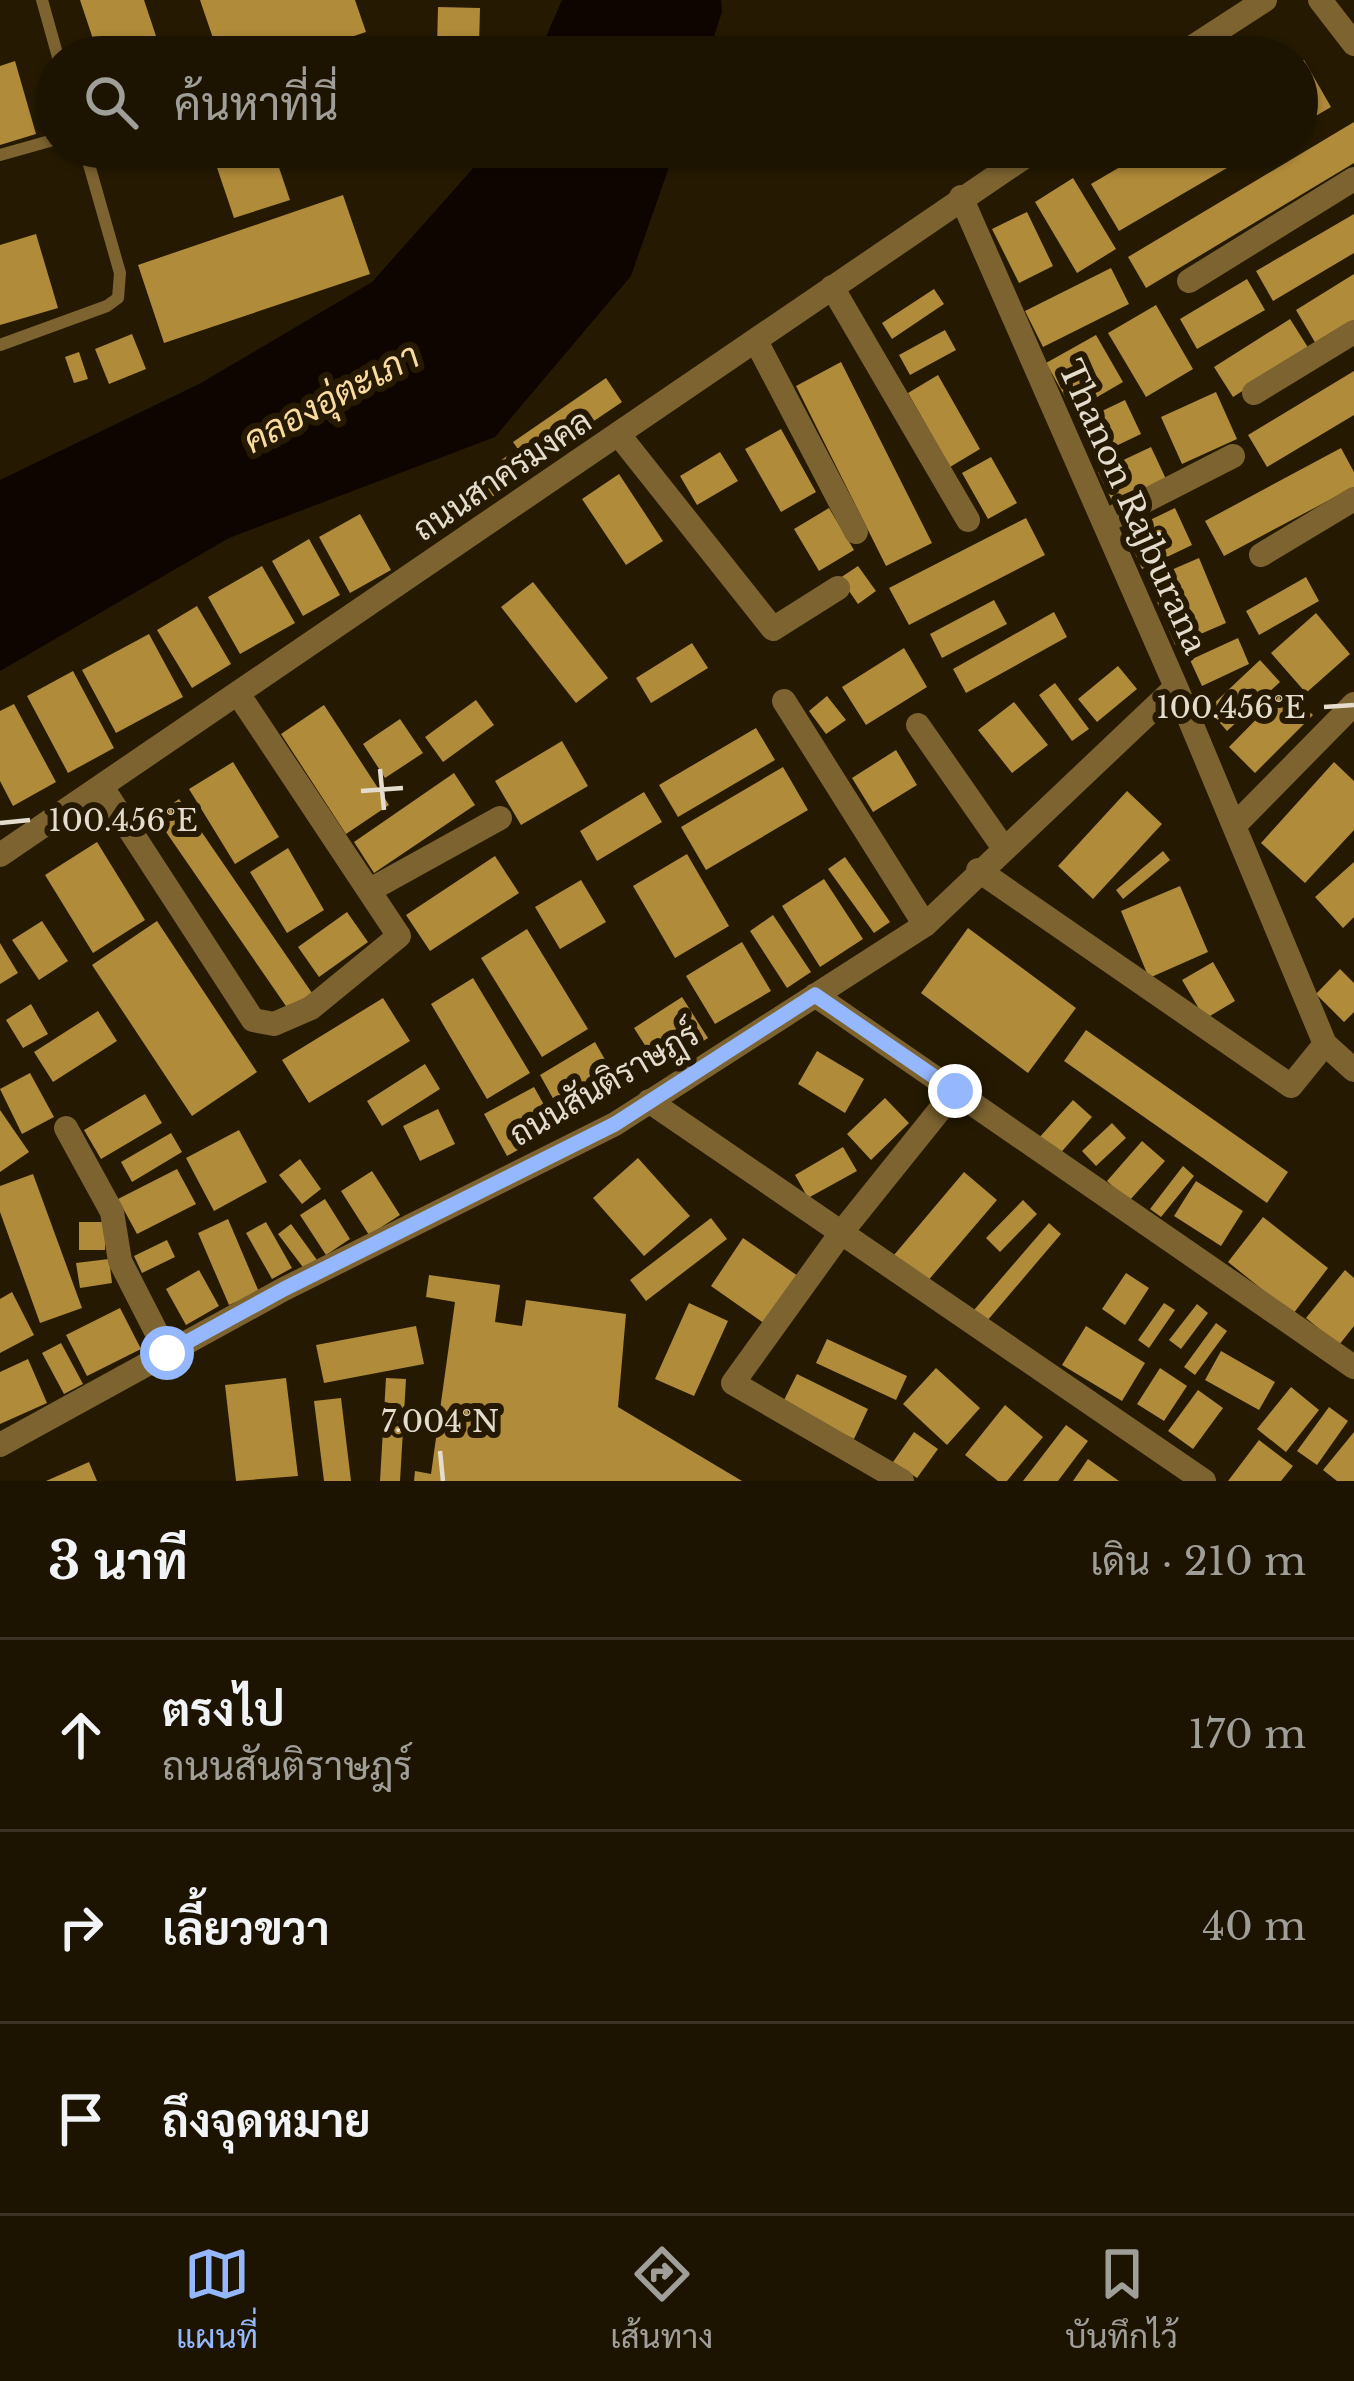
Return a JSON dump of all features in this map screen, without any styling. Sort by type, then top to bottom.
[{"type":"street","points":[[1209,36],[1265,0]]},
{"type":"street","points":[[1320,0],[1354,44]]},
{"type":"street","name":"ถนนสาครมงคล","points":[[0,855],[1007,168]]},
{"type":"street","points":[[1189,281],[1354,179]]},
{"type":"street","name":"Thanon Rajburana","points":[[962,197],[1325,1044]]},
{"type":"street","points":[[832,287],[968,520]]},
{"type":"street","points":[[1253,393],[1354,332]]},
{"type":"street","points":[[756,341],[856,532]]},
{"type":"street","points":[[619,435],[772,629],[838,588]]},
{"type":"street","points":[[1104,522],[1233,456]]},
{"type":"street","points":[[1262,555],[1354,499]]},
{"type":"street","name":"ถนนสันติราษฎร์","points":[[0,1445],[284,1289],[615,1124],[925,925],[1175,687]]},
{"type":"street","points":[[101,787],[254,1019],[274,1024],[311,1008],[399,936],[239,695]]},
{"type":"street","points":[[784,701],[925,925]]},
{"type":"street","points":[[1234,826],[1349,718]]},
{"type":"street","points":[[918,725],[1003,847]]},
{"type":"street","points":[[370,890],[500,818]]},
{"type":"street","points":[[978,870],[1291,1086],[1325,1044],[1354,1070]]},
{"type":"street","points":[[815,995],[1354,1367]]},
{"type":"street","points":[[902,1481],[733,1383],[841,1233],[955,1091]]},
{"type":"street","points":[[649,1101],[1204,1481]]},
{"type":"street","points":[[66,1128],[112,1212],[120,1261],[167,1353]]},
{"type":"lane","points":[[42,0],[52,36]]},
{"type":"lane","points":[[0,155],[36,146]]},
{"type":"lane","points":[[0,345],[118,298],[120,273],[90,168]]},
{"type":"water","points":[[562,0],[721,0],[714,36],[546,36]]},
{"type":"water","name":"คลองอุ่ตะเภา","points":[[473,168],[669,168],[631,276],[495,437],[229,538],[0,671],[0,480],[201,383],[372,282]]},
{"type":"building","points":[[80,0],[144,0],[156,36],[92,36]]},
{"type":"building","points":[[200,0],[355,0],[366,32],[354,36],[212,36]]},
{"type":"building","points":[[438,7],[480,8],[479,36],[437,36]]},
{"type":"building","points":[[15,61],[36,134],[0,145],[0,66]]},
{"type":"building","points":[[1318,84],[1331,107],[1318,115]]},
{"type":"building","points":[[1354,122],[1354,163],[1146,288],[1128,257],[1277,168],[1318,168],[1318,144]]},
{"type":"building","points":[[217,168],[279,168],[290,200],[234,218]]},
{"type":"building","points":[[1118,168],[1227,168],[1119,231],[1091,184]]},
{"type":"building","points":[[1073,178],[1116,249],[1077,273],[1035,202]]},
{"type":"building","points":[[343,195],[370,274],[164,343],[138,265]]},
{"type":"building","points":[[1027,212],[1053,266],[1019,283],[992,229]]},
{"type":"building","points":[[1354,214],[1354,253],[1273,301],[1256,271]]},
{"type":"building","points":[[36,234],[58,308],[0,325],[0,245]]},
{"type":"building","points":[[1111,268],[1129,304],[1043,347],[1025,311]]},
{"type":"building","points":[[1354,274],[1354,321],[1316,344],[1296,310]]},
{"type":"building","points":[[1247,279],[1265,310],[1197,349],[1180,319]]},
{"type":"building","points":[[934,289],[944,304],[892,339],[882,323]]},
{"type":"building","points":[[1156,305],[1193,369],[1146,397],[1108,333]]},
{"type":"building","points":[[1290,319],[1309,349],[1233,397],[1214,367]]},
{"type":"building","points":[[945,330],[956,350],[910,375],[899,355]]},
{"type":"building","points":[[132,334],[146,369],[109,384],[95,349]]},
{"type":"building","points":[[1096,335],[1123,382],[1073,411],[1046,363]]},
{"type":"building","points":[[79,352],[88,379],[74,383],[65,357]]},
{"type":"building","points":[[841,362],[932,543],[886,566],[796,386]]},
{"type":"building","points":[[1354,371],[1354,415],[1267,467],[1248,435]]},
{"type":"building","points":[[938,375],[980,449],[950,467],[908,393]]},
{"type":"building","points":[[606,378],[622,402],[529,465],[513,442]]},
{"type":"building","points":[[1216,392],[1237,439],[1182,464],[1161,417]]},
{"type":"building","points":[[1125,400],[1141,434],[1095,456],[1079,422]]},
{"type":"building","points":[[781,429],[816,492],[781,512],[745,449]]},
{"type":"building","points":[[1151,447],[1166,479],[1114,505],[1098,472]]},
{"type":"building","points":[[1341,448],[1354,472],[1354,487],[1224,556],[1205,521]]},
{"type":"building","points":[[720,452],[738,481],[697,505],[680,476]]},
{"type":"building","points":[[510,454],[523,475],[511,483],[497,463]]},
{"type":"building","points":[[991,457],[1017,503],[988,519],[962,473]]},
{"type":"building","points":[[489,470],[502,491],[478,505],[466,484]]},
{"type":"building","points":[[619,474],[663,541],[626,565],[582,499]]},
{"type":"building","points":[[829,508],[854,550],[819,571],[794,529]]},
{"type":"building","points":[[1175,508],[1192,545],[1142,569],[1125,532]]},
{"type":"building","points":[[360,514],[391,570],[350,593],[319,537]]},
{"type":"building","points":[[1026,518],[1045,555],[909,625],[889,588]]},
{"type":"building","points":[[309,539],[340,595],[303,616],[272,561]]},
{"type":"building","points":[[1199,558],[1226,623],[1175,645],[1148,580]]},
{"type":"building","points":[[262,566],[295,623],[240,654],[208,597]]},
{"type":"building","points":[[858,566],[876,591],[858,604],[840,578]]},
{"type":"building","points":[[1306,577],[1319,601],[1259,635],[1246,611]]},
{"type":"building","points":[[533,582],[608,678],[576,703],[501,607]]},
{"type":"building","points":[[994,600],[1007,624],[942,658],[930,634]]},
{"type":"building","points":[[197,606],[231,664],[192,688],[157,630]]},
{"type":"building","points":[[1054,612],[1067,637],[966,693],[953,669]]},
{"type":"building","points":[[1316,613],[1350,654],[1306,693],[1271,653]]},
{"type":"building","points":[[149,634],[183,697],[116,733],[82,670]]},
{"type":"building","points":[[1238,638],[1249,664],[1202,686],[1190,660]]},
{"type":"building","points":[[692,643],[708,668],[651,703],[636,678]]},
{"type":"building","points":[[904,648],[927,687],[866,725],[842,687]]},
{"type":"building","points":[[1260,660],[1280,682],[1227,731],[1208,709]]},
{"type":"building","points":[[1118,666],[1137,689],[1097,722],[1078,699]]},
{"type":"building","points":[[73,671],[114,748],[68,773],[27,696]]},
{"type":"building","points":[[1055,683],[1089,729],[1072,741],[1039,695]]},
{"type":"building","points":[[1286,689],[1313,715],[1255,773],[1229,747]]},
{"type":"building","points":[[827,696],[846,720],[826,734],[809,711]]},
{"type":"building","points":[[476,700],[494,725],[443,762],[425,737]]},
{"type":"building","points":[[1014,702],[1048,745],[1012,773],[978,730]]},
{"type":"building","points":[[14,704],[56,782],[13,806],[0,781],[0,711]]},
{"type":"building","points":[[324,705],[389,805],[346,834],[281,734]]},
{"type":"building","points":[[400,719],[423,753],[385,778],[363,744]]},
{"type":"building","points":[[756,728],[775,760],[678,817],[659,785]]},
{"type":"building","points":[[562,741],[588,786],[521,825],[495,781]]},
{"type":"building","points":[[896,750],[917,785],[873,812],[852,778]]},
{"type":"building","points":[[233,762],[279,837],[235,864],[189,789]]},
{"type":"building","points":[[1334,762],[1354,781],[1354,830],[1305,883],[1261,843]]},
{"type":"building","points":[[783,767],[808,810],[706,870],[681,827]]},
{"type":"building","points":[[454,773],[475,805],[374,873],[354,842]]},
{"type":"building","points":[[1127,791],[1162,824],[1093,899],[1058,866]]},
{"type":"building","points":[[644,792],[662,822],[597,861],[580,831]]},
{"type":"building","points":[[179,799],[312,993],[288,1009],[155,816]]},
{"type":"building","points":[[97,842],[145,920],[93,953],[45,875]]},
{"type":"building","points":[[288,848],[324,910],[287,933],[250,872]]},
{"type":"building","points":[[1163,851],[1170,860],[1123,899],[1116,890]]},
{"type":"building","points":[[687,854],[729,926],[675,958],[633,886]]},
{"type":"building","points":[[495,856],[519,893],[430,951],[406,915]]},
{"type":"building","points":[[845,857],[890,922],[874,933],[828,869]]},
{"type":"building","points":[[1354,862],[1354,917],[1343,928],[1315,897]]},
{"type":"building","points":[[824,879],[863,939],[820,967],[782,906]]},
{"type":"building","points":[[581,880],[606,922],[560,949],[535,907]]},
{"type":"building","points":[[1180,886],[1208,952],[1149,978],[1121,911]]},
{"type":"building","points":[[347,912],[368,942],[319,977],[298,947]]},
{"type":"building","points":[[773,915],[811,972],[787,988],[750,931]]},
{"type":"building","points":[[42,921],[68,961],[39,980],[12,940]]},
{"type":"building","points":[[157,921],[257,1072],[192,1116],[92,965]]},
{"type":"building","points":[[968,928],[1076,1008],[1028,1073],[921,993]]},
{"type":"building","points":[[527,929],[588,1029],[542,1057],[481,958]]},
{"type":"building","points":[[742,942],[771,991],[715,1024],[686,976]]},
{"type":"building","points":[[0,943],[18,973],[0,984]]},
{"type":"building","points":[[1213,962],[1235,1001],[1205,1019],[1182,980]]},
{"type":"building","points":[[1340,969],[1354,983],[1354,1012],[1344,1022],[1316,994]]},
{"type":"building","points":[[473,978],[530,1073],[487,1099],[431,1004]]},
{"type":"building","points":[[682,997],[708,1038],[660,1069],[634,1028]]},
{"type":"building","points":[[383,998],[410,1041],[309,1103],[282,1060]]},
{"type":"building","points":[[31,1004],[48,1034],[23,1048],[6,1020]]},
{"type":"building","points":[[98,1011],[117,1041],[53,1082],[34,1052]]},
{"type":"building","points":[[1086,1030],[1288,1172],[1267,1203],[1064,1061]]},
{"type":"building","points":[[595,1042],[621,1088],[565,1120],[540,1075]]},
{"type":"building","points":[[817,1051],[864,1079],[845,1113],[798,1084]]},
{"type":"building","points":[[425,1064],[440,1089],[382,1126],[367,1101]]},
{"type":"building","points":[[30,1073],[54,1117],[22,1134],[0,1089]]},
{"type":"building","points":[[534,1087],[557,1128],[507,1156],[484,1114]]},
{"type":"building","points":[[145,1094],[162,1123],[101,1159],[84,1130]]},
{"type":"building","points":[[885,1098],[909,1123],[871,1160],[847,1134]]},
{"type":"building","points":[[1073,1100],[1092,1117],[1057,1157],[1038,1139]]},
{"type":"building","points":[[438,1109],[455,1144],[420,1161],[403,1126]]},
{"type":"building","points":[[0,1110],[29,1152],[0,1172]]},
{"type":"building","points":[[1112,1123],[1126,1138],[1096,1166],[1082,1151]]},
{"type":"building","points":[[239,1130],[267,1182],[214,1211],[186,1158]]},
{"type":"building","points":[[171,1133],[182,1152],[132,1182],[121,1162]]},
{"type":"building","points":[[1142,1141],[1165,1161],[1129,1201],[1107,1181]]},
{"type":"building","points":[[843,1147],[857,1171],[808,1198],[795,1175]]},
{"type":"building","points":[[638,1158],[690,1216],[644,1256],[593,1198]]},
{"type":"building","points":[[300,1159],[321,1189],[302,1204],[279,1175]]},
{"type":"building","points":[[1183,1166],[1194,1176],[1161,1217],[1150,1209]]},
{"type":"building","points":[[177,1169],[196,1204],[137,1234],[118,1199]]},
{"type":"building","points":[[372,1171],[400,1215],[369,1235],[341,1191]]},
{"type":"building","points":[[964,1172],[997,1200],[926,1283],[894,1255]]},
{"type":"building","points":[[33,1174],[82,1308],[40,1323],[0,1212],[0,1186]]},
{"type":"building","points":[[1196,1181],[1243,1211],[1221,1246],[1174,1216]]},
{"type":"building","points":[[325,1199],[350,1239],[326,1255],[300,1215]]},
{"type":"building","points":[[1023,1200],[1037,1214],[1000,1252],[986,1238]]},
{"type":"building","points":[[1263,1217],[1328,1268],[1293,1314],[1228,1262]]},
{"type":"building","points":[[711,1218],[727,1239],[646,1301],[630,1280]]},
{"type":"building","points":[[228,1219],[259,1292],[229,1305],[198,1233]]},
{"type":"building","points":[[79,1222],[105,1222],[105,1250],[79,1250]]},
{"type":"building","points":[[266,1222],[292,1268],[272,1279],[246,1233]]},
{"type":"building","points":[[1049,1223],[1061,1234],[987,1321],[974,1310]]},
{"type":"building","points":[[291,1224],[317,1260],[305,1270],[278,1234]]},
{"type":"building","points":[[743,1238],[798,1276],[765,1324],[711,1286]]},
{"type":"building","points":[[167,1240],[175,1257],[142,1273],[134,1256]]},
{"type":"building","points":[[109,1259],[112,1283],[80,1288],[76,1263]]},
{"type":"building","points":[[199,1270],[219,1306],[186,1325],[166,1289]]},
{"type":"building","points":[[1345,1270],[1354,1278],[1354,1326],[1339,1345],[1306,1318]]},
{"type":"building","points":[[1126,1273],[1149,1288],[1125,1325],[1102,1309]]},
{"type":"building","points":[[429,1275],[500,1285],[495,1322],[522,1326],[526,1300],[626,1314],[618,1407],[742,1481],[414,1481],[415,1471],[431,1474],[455,1302],[426,1297]]},
{"type":"building","points":[[12,1292],[34,1335],[0,1353],[0,1299]]},
{"type":"building","points":[[689,1303],[728,1321],[694,1396],[655,1379]]},
{"type":"building","points":[[1164,1303],[1175,1310],[1149,1348],[1138,1340]]},
{"type":"building","points":[[1197,1304],[1208,1313],[1181,1349],[1169,1340]]},
{"type":"building","points":[[120,1308],[141,1349],[87,1376],[66,1335]]},
{"type":"building","points":[[1216,1323],[1227,1331],[1195,1375],[1184,1367]]},
{"type":"building","points":[[416,1326],[424,1364],[324,1383],[316,1345]]},
{"type":"building","points":[[1086,1326],[1145,1363],[1122,1401],[1062,1365]]},
{"type":"building","points":[[827,1339],[907,1376],[896,1400],[816,1363]]},
{"type":"building","points":[[61,1343],[83,1384],[64,1394],[42,1353]]},
{"type":"building","points":[[1221,1351],[1275,1382],[1259,1410],[1205,1380]]},
{"type":"building","points":[[28,1359],[47,1403],[0,1424],[0,1372]]},
{"type":"building","points":[[936,1368],[980,1408],[947,1445],[903,1404]]},
{"type":"building","points":[[1160,1368],[1187,1386],[1164,1421],[1137,1404]]},
{"type":"building","points":[[797,1374],[868,1409],[854,1439],[782,1404]]},
{"type":"building","points":[[286,1378],[298,1476],[236,1481],[225,1385]]},
{"type":"building","points":[[386,1378],[406,1379],[400,1481],[380,1481]]},
{"type":"building","points":[[1291,1387],[1319,1410],[1286,1452],[1257,1429]]},
{"type":"building","points":[[1198,1390],[1223,1408],[1193,1449],[1168,1431]]},
{"type":"building","points":[[341,1398],[351,1481],[324,1481],[314,1401]]},
{"type":"building","points":[[1005,1405],[1043,1437],[1007,1481],[998,1481],[965,1455]]},
{"type":"building","points":[[1329,1407],[1348,1421],[1317,1465],[1297,1451]]},
{"type":"building","points":[[1066,1425],[1088,1441],[1058,1481],[1023,1481]]},
{"type":"building","points":[[914,1432],[938,1449],[917,1478],[893,1462]]},
{"type":"building","points":[[1354,1432],[1354,1481],[1337,1481],[1323,1470]]},
{"type":"building","points":[[1259,1440],[1293,1466],[1281,1481],[1228,1481]]},
{"type":"building","points":[[1088,1459],[1119,1481],[1073,1481]]},
{"type":"building","points":[[89,1462],[97,1481],[46,1481]]},
{"type":"route","points":[[167,1353],[284,1289],[615,1124],[815,995],[955,1091]]}]
